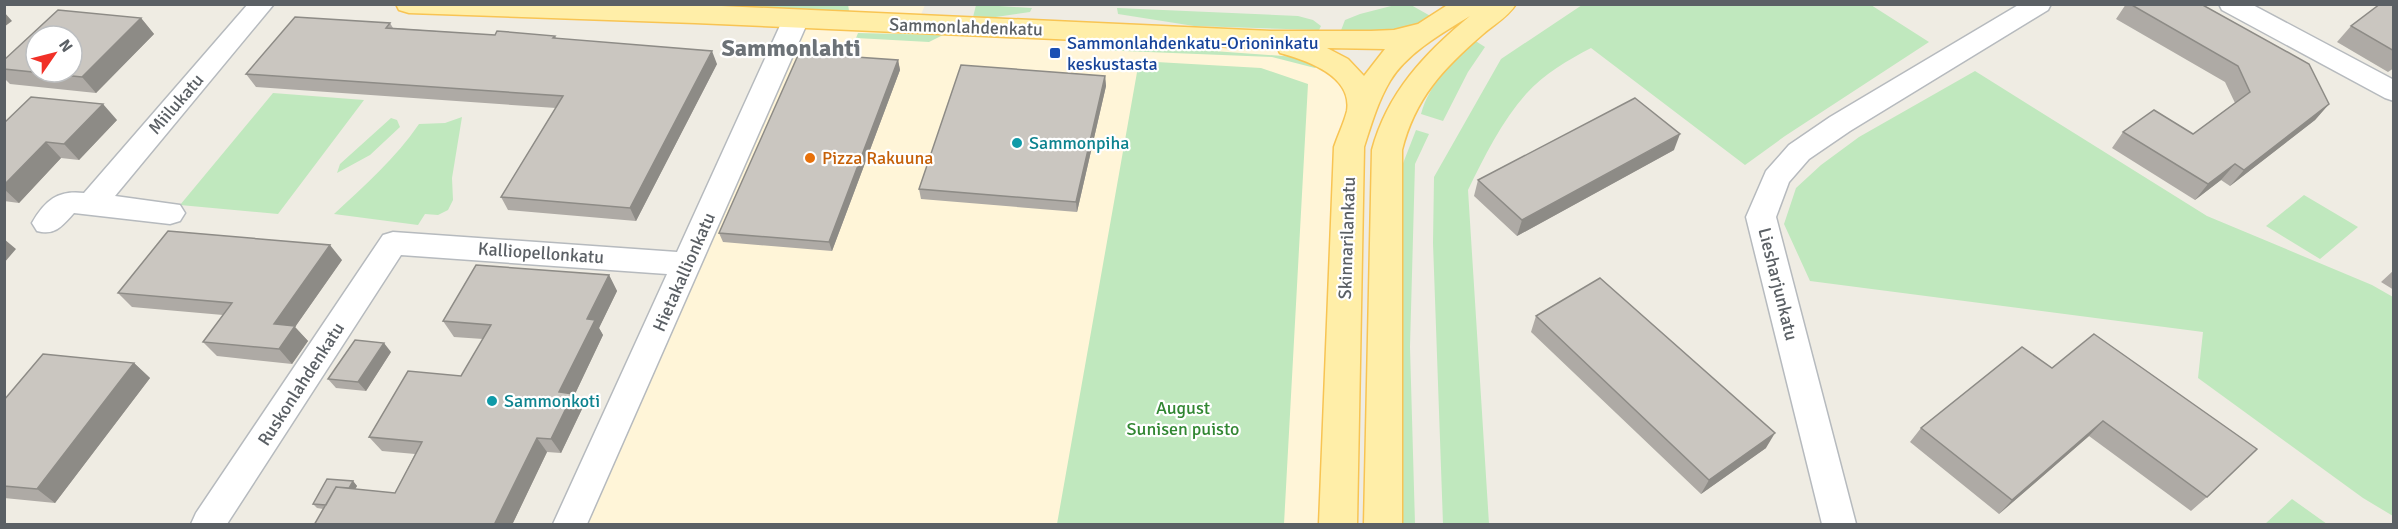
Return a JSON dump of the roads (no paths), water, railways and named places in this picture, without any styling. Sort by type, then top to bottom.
[{"type":"main road","name":"Sammonlahdenkatu","points":[[409,4],[796,19],[921,15],[1271,40],[1331,39],[1361,42],[1408,38],[1436,44]]},
{"type":"main road","name":"Skinnarilankatu","points":[[1383,525],[1387,150],[1397,115],[1430,69],[1436,44],[1472,4]]},
{"type":"main road","name":"Skinnarilankatu","points":[[1436,44],[1480,22],[1503,4]]},
{"type":"main road","name":"Sammonlahdenkatu","points":[[1271,40],[1328,58],[1393,63],[1436,44]]},
{"type":"main road","name":"Sammonlahdenkatu","points":[[1361,42],[1381,50],[1393,63]]},
{"type":"main road","name":"Sammonlahdenkatu","points":[[1328,58],[1352,77],[1359,92],[1362,109]]},
{"type":"main road","name":"Skinnarilankatu","points":[[1338,525],[1349,147],[1362,109],[1393,63]]},
{"type":"main road","points":[[1393,63],[1402,90],[1397,115]]},
{"type":"street","name":"Miilukatu","points":[[91,205],[262,4]]},
{"type":"street","name":"Liesharjunkatu","points":[[1839,525],[1761,217],[1776,178],[1799,152],[1840,124],[2039,4]]},
{"type":"street","points":[[2231,4],[2394,92]]},
{"type":"street","name":"Hietakallionkatu","points":[[570,525],[796,19]]},
{"type":"street","points":[[48,223],[67,202],[170,213]]},
{"type":"street","name":"Kalliopellonkatu","points":[[393,243],[688,264]]},
{"type":"street","name":"Ruskonlahdenkatu","points":[[208,525],[393,243]]},
{"type":"place","name":"Sammonlahdenkatu-Orioninkatu keskustasta","points":[[1055,53]]},
{"type":"place","name":"Sammonpiha","points":[[1017,143]]},
{"type":"place","name":"Pizza Rakuuna","points":[[810,158]]},
{"type":"place","name":"Sammonkoti","points":[[492,401]]},
{"type":"district","name":"Sammonlahti","points":[[791,48]]},
{"type":"park label","name":"August Sunisen puisto","points":[[1183,418]]}]
